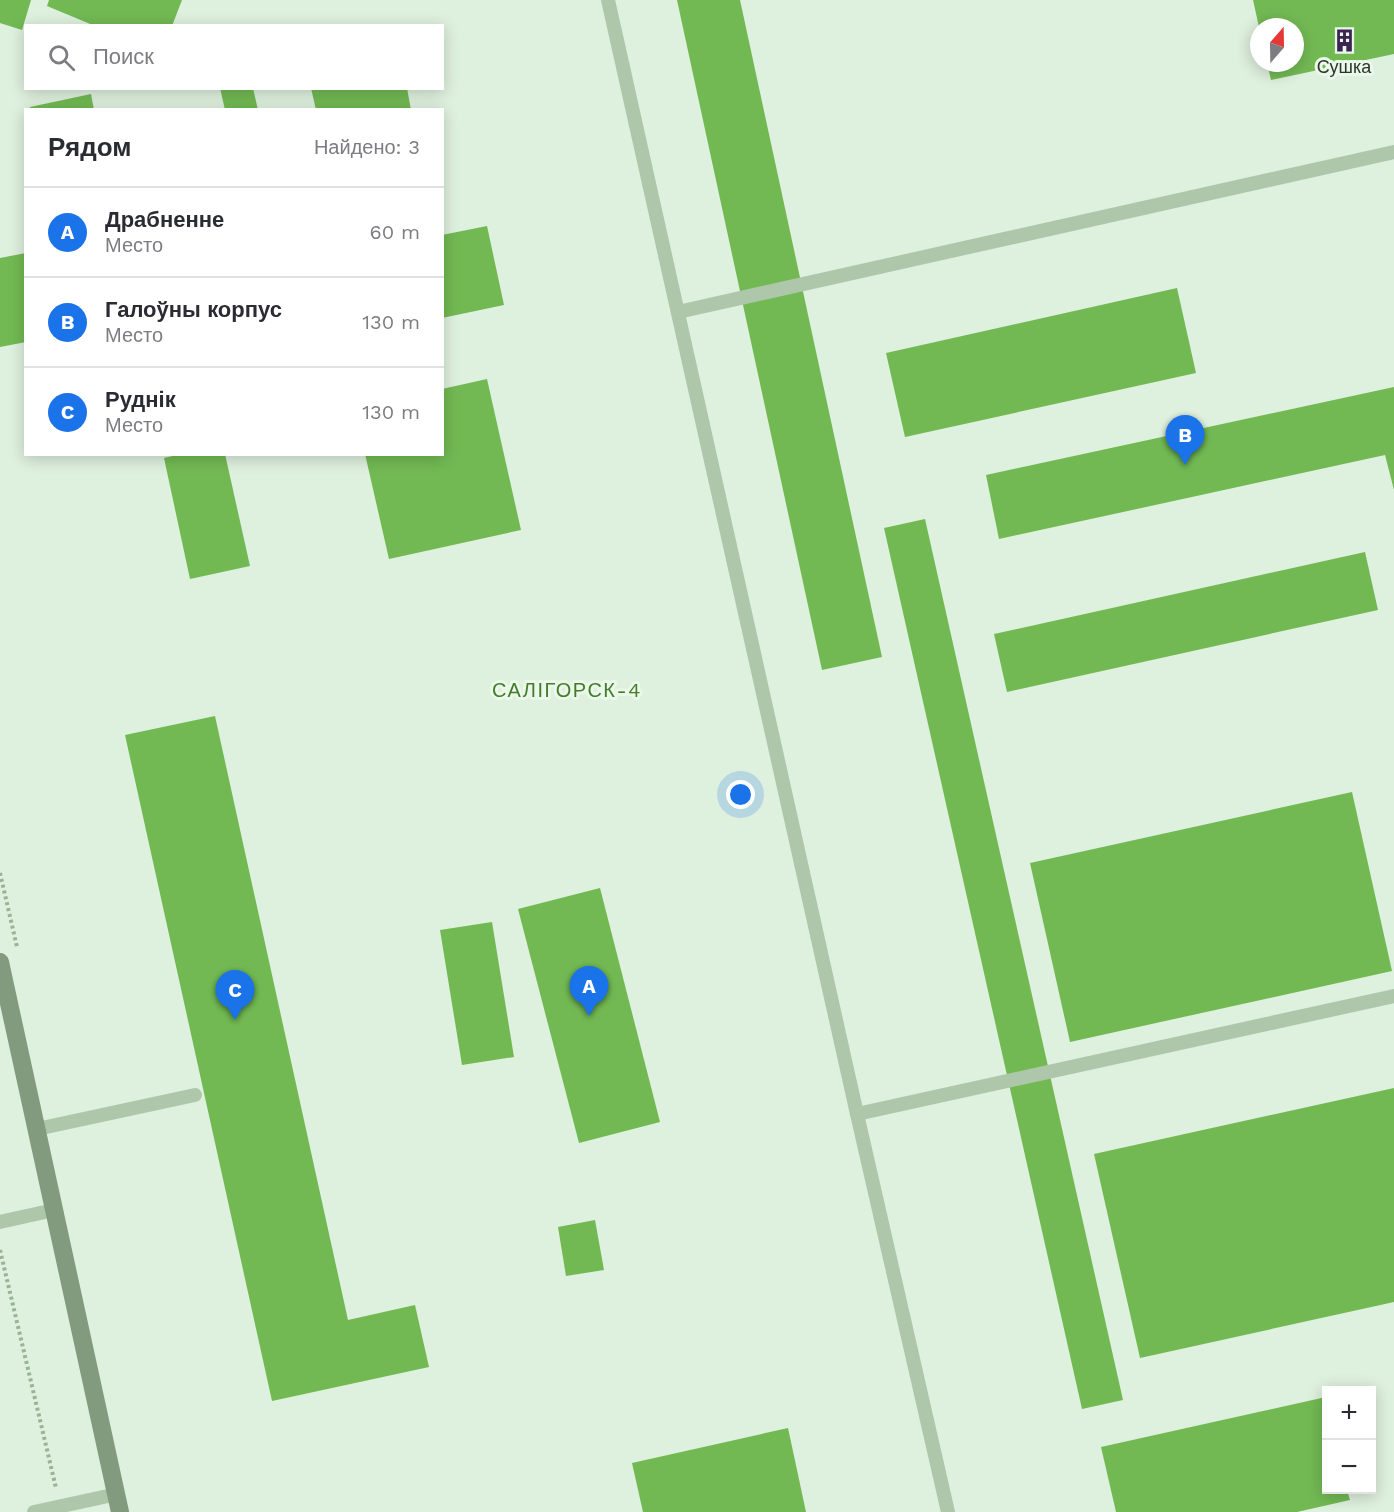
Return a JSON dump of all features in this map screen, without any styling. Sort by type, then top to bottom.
[{"type":"street","points":[[0,962],[118,1503]]},
{"type":"lane","points":[[608,0],[948,1512]]},
{"type":"lane","points":[[678,312],[1394,152]]},
{"type":"lane","points":[[857,1114],[1394,996]]},
{"type":"lane","points":[[37,1129],[195,1095]]},
{"type":"lane","points":[[0,1222],[54,1210]]},
{"type":"lane","points":[[34,1512],[61,1506],[118,1503]]},
{"type":"path","points":[[0,1250],[61,1506]]},
{"type":"building","points":[[0,0],[31,0],[22,30],[0,23]]},
{"type":"building","points":[[49,0],[182,0],[173,24],[90,24],[47,6]]},
{"type":"building","points":[[677,0],[740,0],[882,657],[822,670]]},
{"type":"building","name":"Сушка","points":[[1253,0],[1394,0],[1394,54],[1271,80],[1269,72],[1304,72],[1304,18],[1257,18]]},
{"type":"building","points":[[220,90],[253,90],[258,108],[225,108]]},
{"type":"building","points":[[311,90],[407,90],[411,108],[316,108]]},
{"type":"building","points":[[91,94],[94,108],[30,108]]},
{"type":"building","points":[[487,226],[504,305],[444,318],[444,235]]},
{"type":"building","points":[[24,253],[24,342],[0,347],[0,258]]},
{"type":"building","points":[[1177,288],[1196,373],[905,437],[886,353]]},
{"type":"building","points":[[487,379],[521,530],[389,559],[365,456],[444,456],[444,389]]},
{"type":"building","points":[[1394,387],[1394,490],[1385,455],[999,539],[986,475]]},
{"type":"building","points":[[225,456],[250,566],[190,579],[164,458]]},
{"type":"building","points":[[925,519],[1123,1400],[1082,1409],[884,528]]},
{"type":"building","points":[[1365,552],[1378,610],[1007,692],[994,634]]},
{"type":"building","points":[[215,716],[348,1320],[415,1305],[429,1367],[272,1401],[125,735]]},
{"type":"building","points":[[1352,792],[1392,971],[1070,1042],[1030,863]]},
{"type":"building","points":[[600,888],[660,1122],[579,1143],[518,909]]},
{"type":"building","points":[[492,922],[514,1057],[462,1065],[440,930]]},
{"type":"building","points":[[1394,1088],[1394,1302],[1140,1358],[1094,1154]]},
{"type":"building","points":[[595,1220],[604,1270],[566,1276],[558,1227]]},
{"type":"building","points":[[1322,1398],[1322,1494],[1348,1494],[1350,1500],[1297,1512],[1116,1512],[1101,1447]]},
{"type":"building","points":[[788,1428],[806,1512],[643,1512],[632,1463]]},
{"type":"place","name":"Сушка","points":[[1344,40]]},
{"type":"place","name":"Галоўны корпус","points":[[1185,465]]},
{"type":"place","name":"Драбненне","points":[[589,1016]]},
{"type":"place","name":"Руднік","points":[[235,1020]]},
{"type":"district","name":"САЛІГОРСК-4","points":[[567,690]]}]
